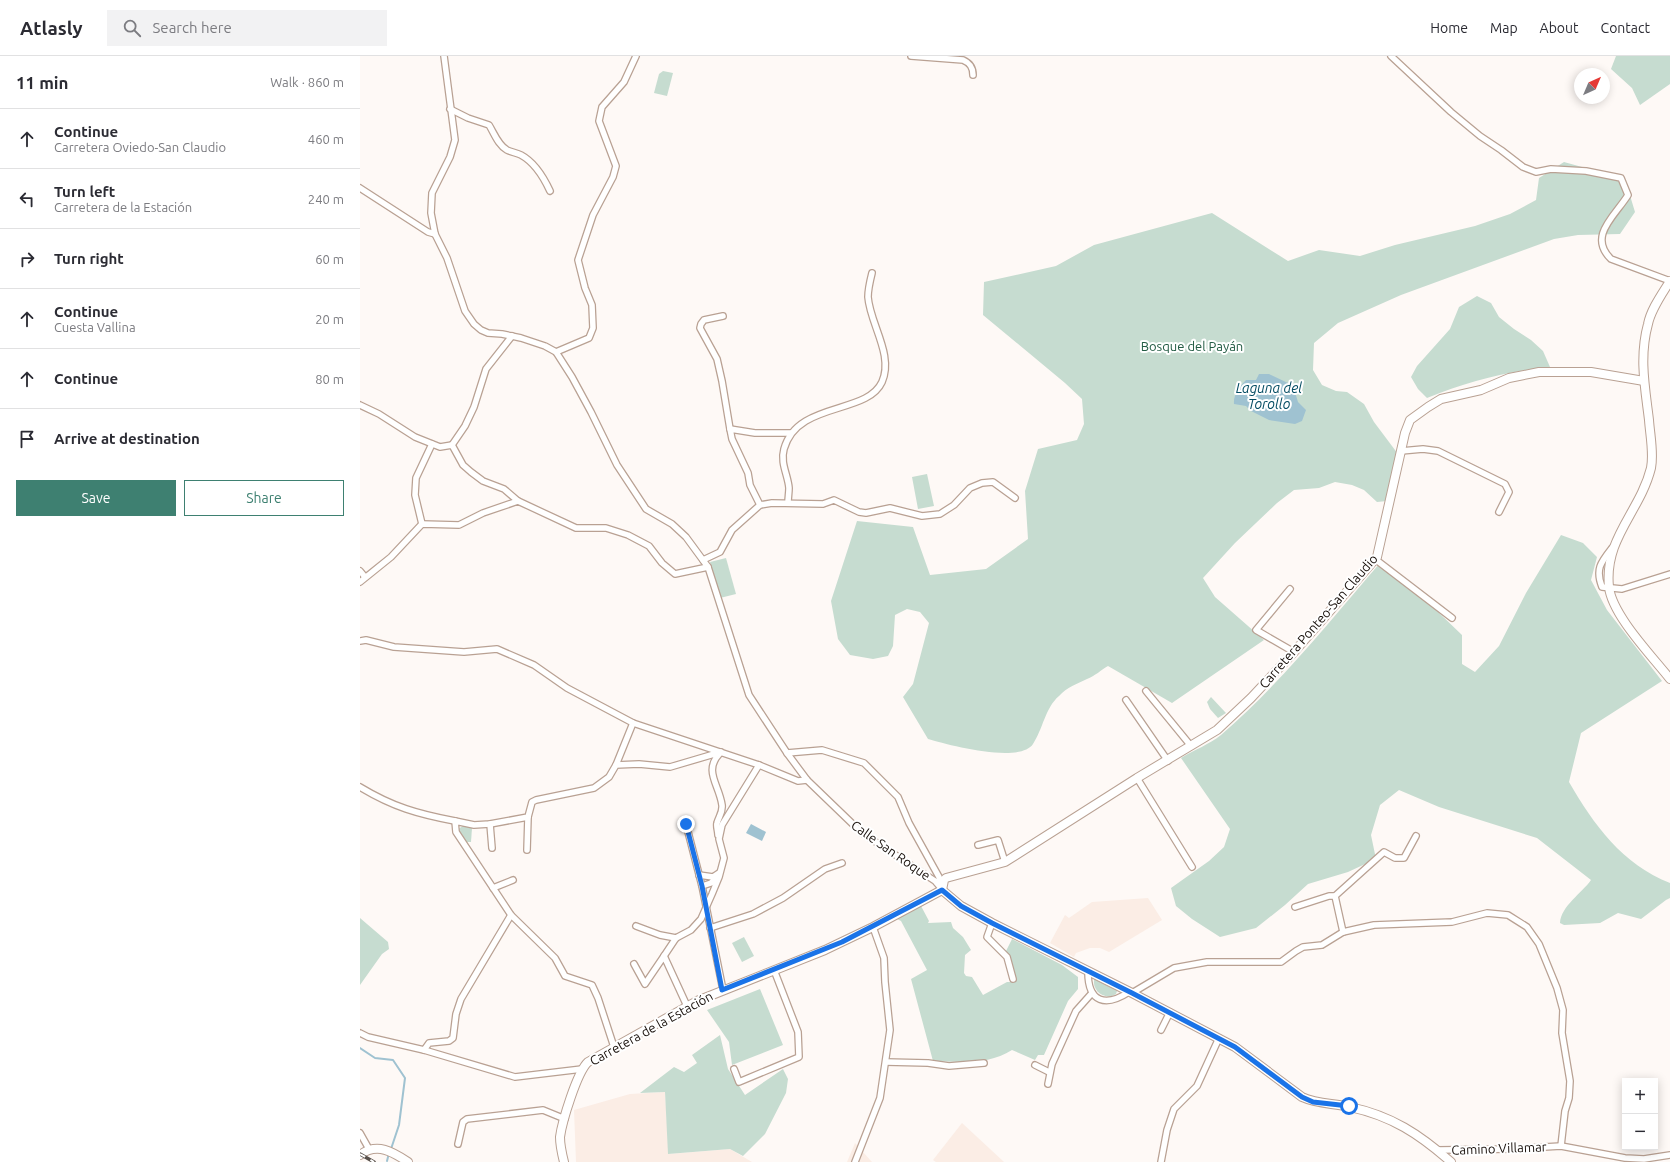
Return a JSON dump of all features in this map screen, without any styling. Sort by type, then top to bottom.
[{"type":"street","points":[[444,56],[455,140],[450,158],[432,193],[431,213],[434,234],[447,258],[465,311],[474,324],[488,333],[512,336],[544,346],[556,352],[589,338],[593,328],[592,305],[585,288],[578,260],[593,215],[613,177],[616,166],[606,135],[599,121],[602,107],[624,82],[636,56]]},
{"type":"street","points":[[911,56],[963,60],[969,62],[972,67],[973,75]]},
{"type":"street","points":[[1391,56],[1451,112],[1480,136],[1523,167],[1536,172],[1551,169],[1586,171],[1622,178],[1628,195],[1604,228],[1602,241],[1606,254],[1611,259],[1670,281],[1648,323],[1642,360],[1652,447],[1651,468],[1643,490],[1614,546],[1609,563],[1609,587],[1614,605],[1622,618],[1670,679]]},
{"type":"street","points":[[450,109],[468,118],[488,125],[498,141],[507,150],[523,156],[531,164],[545,179],[550,191]]},
{"type":"street","points":[[360,188],[428,232],[434,234]]},
{"type":"street","points":[[788,503],[789,487],[782,458],[787,440],[791,433],[799,426],[823,413],[865,398],[876,391],[882,383],[885,373],[884,357],[870,311],[868,296],[872,273]]},
{"type":"street","points":[[723,316],[704,320],[700,324],[700,328],[716,359],[722,381],[732,439],[748,473],[750,485],[760,505]]},
{"type":"street","points":[[360,405],[379,414],[415,437],[440,447],[452,445],[465,426],[474,407],[486,369],[512,336]]},
{"type":"street","name":"Calle San Roque","points":[[556,352],[572,377],[591,412],[617,465],[646,509],[672,524],[686,537],[708,567],[749,695],[787,753],[807,780],[862,833],[936,881],[942,889]]},
{"type":"street","name":"Carretera Ponteo-San Claudio","points":[[942,889],[946,878],[1005,862],[1137,778],[1168,761],[1217,730],[1251,698],[1294,652],[1377,557],[1405,433],[1410,420],[1441,399],[1481,390],[1509,378],[1539,372],[1591,372],[1644,381]]},
{"type":"street","points":[[730,429],[750,433],[791,433]]},
{"type":"street","points":[[422,524],[415,494],[416,478],[432,444]]},
{"type":"street","points":[[452,445],[470,472],[483,481],[504,488],[518,501],[576,528],[606,528],[628,535],[648,546],[662,563],[675,574],[708,567]]},
{"type":"street","points":[[1401,451],[1423,449],[1438,451],[1505,484],[1508,492],[1499,512]]},
{"type":"street","points":[[703,560],[720,552],[732,530],[760,505],[788,503],[823,504],[834,500],[859,512],[866,513],[890,508],[922,516],[940,514],[954,505],[970,488],[982,483],[993,482],[1015,498]]},
{"type":"street","points":[[360,582],[391,557],[422,524],[459,525],[483,513],[518,501]]},
{"type":"street","points":[[1375,559],[1452,618]]},
{"type":"street","points":[[360,570],[366,576]]},
{"type":"street","points":[[1609,587],[1622,589],[1670,574]]},
{"type":"street","points":[[1290,589],[1256,630],[1294,652]]},
{"type":"street","points":[[360,641],[366,640],[394,647],[464,652],[497,649],[534,665],[568,688],[633,723],[760,765],[798,781],[807,780]]},
{"type":"street","points":[[1146,691],[1191,746]]},
{"type":"street","points":[[1126,700],[1168,761]]},
{"type":"street","points":[[527,850],[528,816],[532,802],[594,788],[609,777],[633,723]]},
{"type":"street","points":[[787,753],[822,750],[864,763],[898,796],[910,823],[939,877],[942,889],[961,906],[1219,1038],[1255,1060],[1302,1097],[1313,1102],[1349,1106],[1393,1121],[1410,1130],[1438,1150],[1451,1162]]},
{"type":"street","points":[[616,764],[639,764],[670,767],[721,752]]},
{"type":"street","points":[[634,964],[645,984],[676,938],[691,930],[701,919],[714,889],[724,858],[716,824],[722,812],[722,805],[712,771],[713,761],[721,752]]},
{"type":"street","points":[[719,839],[722,826],[760,765]]},
{"type":"street","points":[[1137,778],[1192,867]]},
{"type":"street","points":[[360,787],[377,797],[410,812],[474,825],[490,824],[528,816]]},
{"type":"street","points":[[455,821],[456,832],[511,915],[555,958],[565,976],[592,985],[598,998],[614,1047]]},
{"type":"street","points":[[490,824],[492,848]]},
{"type":"street","points":[[686,824],[702,886],[722,990]]},
{"type":"street","points":[[1294,907],[1329,896],[1335,896],[1384,852],[1395,858],[1404,858],[1416,836]]},
{"type":"street","points":[[978,845],[998,840],[1005,862]]},
{"type":"street","points":[[710,928],[753,914],[783,898],[825,869],[842,863]]},
{"type":"street","points":[[699,875],[713,876],[720,872]]},
{"type":"street","points":[[702,886],[711,883],[720,872]]},
{"type":"street","points":[[494,888],[513,880]]},
{"type":"street","points":[[702,886],[707,889],[714,889]]},
{"type":"street","name":"Carretera de la Estación","points":[[564,1162],[560,1141],[565,1119],[582,1069],[588,1062],[687,1006],[722,990],[825,950],[873,927],[942,889]]},
{"type":"street","points":[[1335,896],[1343,932]]},
{"type":"street","name":"Camino Villamar","points":[[1092,993],[1101,1000],[1115,1000],[1174,968],[1207,962],[1281,962],[1303,947],[1322,945],[1343,932],[1374,925],[1452,922],[1487,913],[1508,915],[1527,927],[1539,944],[1563,1010],[1562,1033],[1570,1081],[1569,1098],[1565,1111],[1561,1146]]},
{"type":"street","points":[[424,1050],[428,1043],[450,1041],[453,1038],[456,1014],[461,1000],[511,915]]},
{"type":"street","points":[[992,923],[987,937],[1007,957],[1013,979]]},
{"type":"street","points":[[636,926],[660,935],[676,938]]},
{"type":"street","points":[[855,1162],[880,1098],[890,1030],[884,958],[873,927]]},
{"type":"street","points":[[664,956],[687,1006]]},
{"type":"street","points":[[734,1069],[739,1082],[799,1057],[798,1032],[774,970]]},
{"type":"street","points":[[1048,1084],[1049,1072],[1076,1011],[1092,993],[1088,982],[1088,972]]},
{"type":"street","points":[[1161,1030],[1170,1012]]},
{"type":"street","points":[[360,1034],[424,1050],[515,1077],[582,1069]]},
{"type":"street","points":[[1161,1162],[1167,1130],[1174,1109],[1197,1086],[1219,1038]]},
{"type":"street","points":[[886,1062],[928,1063],[949,1066],[984,1063]]},
{"type":"street","points":[[1036,1065],[1049,1072]]},
{"type":"street","points":[[458,1144],[463,1122],[467,1119],[543,1110],[565,1119]]},
{"type":"street","points":[[360,1133],[368,1149]]},
{"type":"street","name":"Camino Villamar","points":[[1438,1150],[1513,1149],[1561,1146],[1626,1158],[1644,1159],[1670,1155]]},
{"type":"street","points":[[360,1155],[368,1149],[380,1148],[392,1152],[408,1162]]},
{"type":"shaded area","points":[[1148,898],[1162,920],[1109,952],[1100,948],[1090,948],[1076,953],[1074,957],[1050,943],[1065,915],[1069,918],[1092,902]]},
{"type":"shaded area","points":[[665,1092],[669,1154],[730,1149],[752,1162],[576,1162],[574,1110],[630,1094]]},
{"type":"shaded area","points":[[962,1123],[1004,1162],[936,1162],[933,1160]]},
{"type":"shaded area","points":[[855,1143],[872,1162],[847,1162]]},
{"type":"green space","points":[[1616,56],[1670,56],[1670,84],[1640,105],[1632,88],[1611,69]]},
{"type":"green space","points":[[663,71],[673,73],[667,96],[654,93],[659,74]]},
{"type":"green space","name":"Bosque del Payán","points":[[1564,162],[1625,179],[1635,212],[1620,234],[1578,235],[1554,239],[1401,295],[1338,323],[1314,343],[1313,370],[1322,385],[1336,391],[1347,392],[1364,404],[1374,422],[1398,454],[1387,501],[1377,502],[1364,490],[1352,485],[1335,482],[1319,488],[1294,490],[1277,503],[1235,543],[1203,578],[1215,597],[1264,640],[1172,703],[1108,666],[1093,676],[1069,688],[1054,701],[1050,706],[1033,744],[1026,750],[999,753],[951,745],[928,739],[903,697],[913,684],[929,623],[920,612],[907,609],[895,615],[893,646],[888,656],[873,659],[850,655],[838,639],[831,601],[857,521],[913,527],[930,575],[986,569],[1028,539],[1025,491],[1038,449],[1077,440],[1084,424],[1082,399],[1065,383],[983,315],[984,282],[1056,266],[1094,245],[1212,213],[1288,261],[1319,250],[1360,256],[1395,245],[1475,226],[1510,214],[1536,200],[1539,178]]},
{"type":"green space","points":[[1477,296],[1491,303],[1499,317],[1531,340],[1543,351],[1550,367],[1519,371],[1488,378],[1427,398],[1418,389],[1411,377],[1417,366],[1450,329],[1459,307]]},
{"type":"green space","points":[[927,474],[934,506],[918,509],[912,477]]},
{"type":"green space","points":[[1561,535],[1583,543],[1597,557],[1591,580],[1607,610],[1662,681],[1581,733],[1569,782],[1599,828],[1611,842],[1637,865],[1670,883],[1670,898],[1641,919],[1618,913],[1600,923],[1564,925],[1560,923],[1564,911],[1591,880],[1537,838],[1439,807],[1399,790],[1380,805],[1371,835],[1376,859],[1348,872],[1308,884],[1256,928],[1220,937],[1192,919],[1176,906],[1171,888],[1209,861],[1224,847],[1230,829],[1181,758],[1221,735],[1264,695],[1304,652],[1380,563],[1412,587],[1462,635],[1462,664],[1475,672],[1499,646],[1526,593]]},
{"type":"green space","points":[[726,558],[736,594],[720,598],[710,562]]},
{"type":"green space","points":[[1211,697],[1226,713],[1218,718],[1210,709],[1207,702]]},
{"type":"green space","points":[[463,826],[472,828],[471,842],[465,842],[458,831],[458,829]]},
{"type":"green space","points":[[921,906],[929,921],[928,923],[951,922],[953,928],[963,937],[971,950],[965,955],[964,973],[966,976],[972,977],[983,995],[1007,982],[1015,982],[1011,960],[1005,953],[1012,939],[1062,965],[1078,977],[1078,989],[1068,1001],[1044,1055],[1038,1055],[1035,1060],[1012,1050],[994,1058],[974,1062],[933,1061],[911,979],[927,970],[901,921],[897,919]]},
{"type":"green space","points":[[360,918],[388,942],[389,949],[382,954],[360,985]]},
{"type":"green space","points":[[744,937],[754,956],[742,962],[732,943]]},
{"type":"green space","points":[[1094,979],[1117,991],[1116,994],[1112,996],[1104,996],[1100,994],[1095,988]]},
{"type":"green space","points":[[760,989],[783,1045],[732,1065],[729,1042],[707,1010]]},
{"type":"green space","points":[[720,1035],[728,1069],[745,1095],[783,1069],[788,1079],[786,1093],[765,1134],[743,1156],[730,1149],[668,1154],[665,1092],[640,1093],[674,1067],[684,1072],[697,1063],[692,1055]]},
{"type":"water","name":"Laguna del Torollo","points":[[1259,374],[1269,374],[1290,384],[1294,389],[1298,402],[1306,410],[1302,421],[1295,424],[1269,420],[1251,411],[1246,406],[1234,404],[1237,391],[1241,385],[1246,380],[1256,380]]},
{"type":"water","points":[[751,824],[766,832],[762,841],[746,833]]},
{"type":"waterway","points":[[360,1048],[375,1058],[393,1060],[405,1078],[399,1125],[391,1149]]},
{"type":"waterway","points":[[387,1161],[389,1153]]},
{"type":"railway","points":[[360,1154],[374,1162]]},
{"type":"route","points":[[686,824],[702,886],[722,990],[825,950],[873,927],[942,890],[952,900],[961,906],[992,923],[1195,1025],[1235,1047],[1255,1060],[1302,1097],[1313,1102],[1349,1106]]}]
